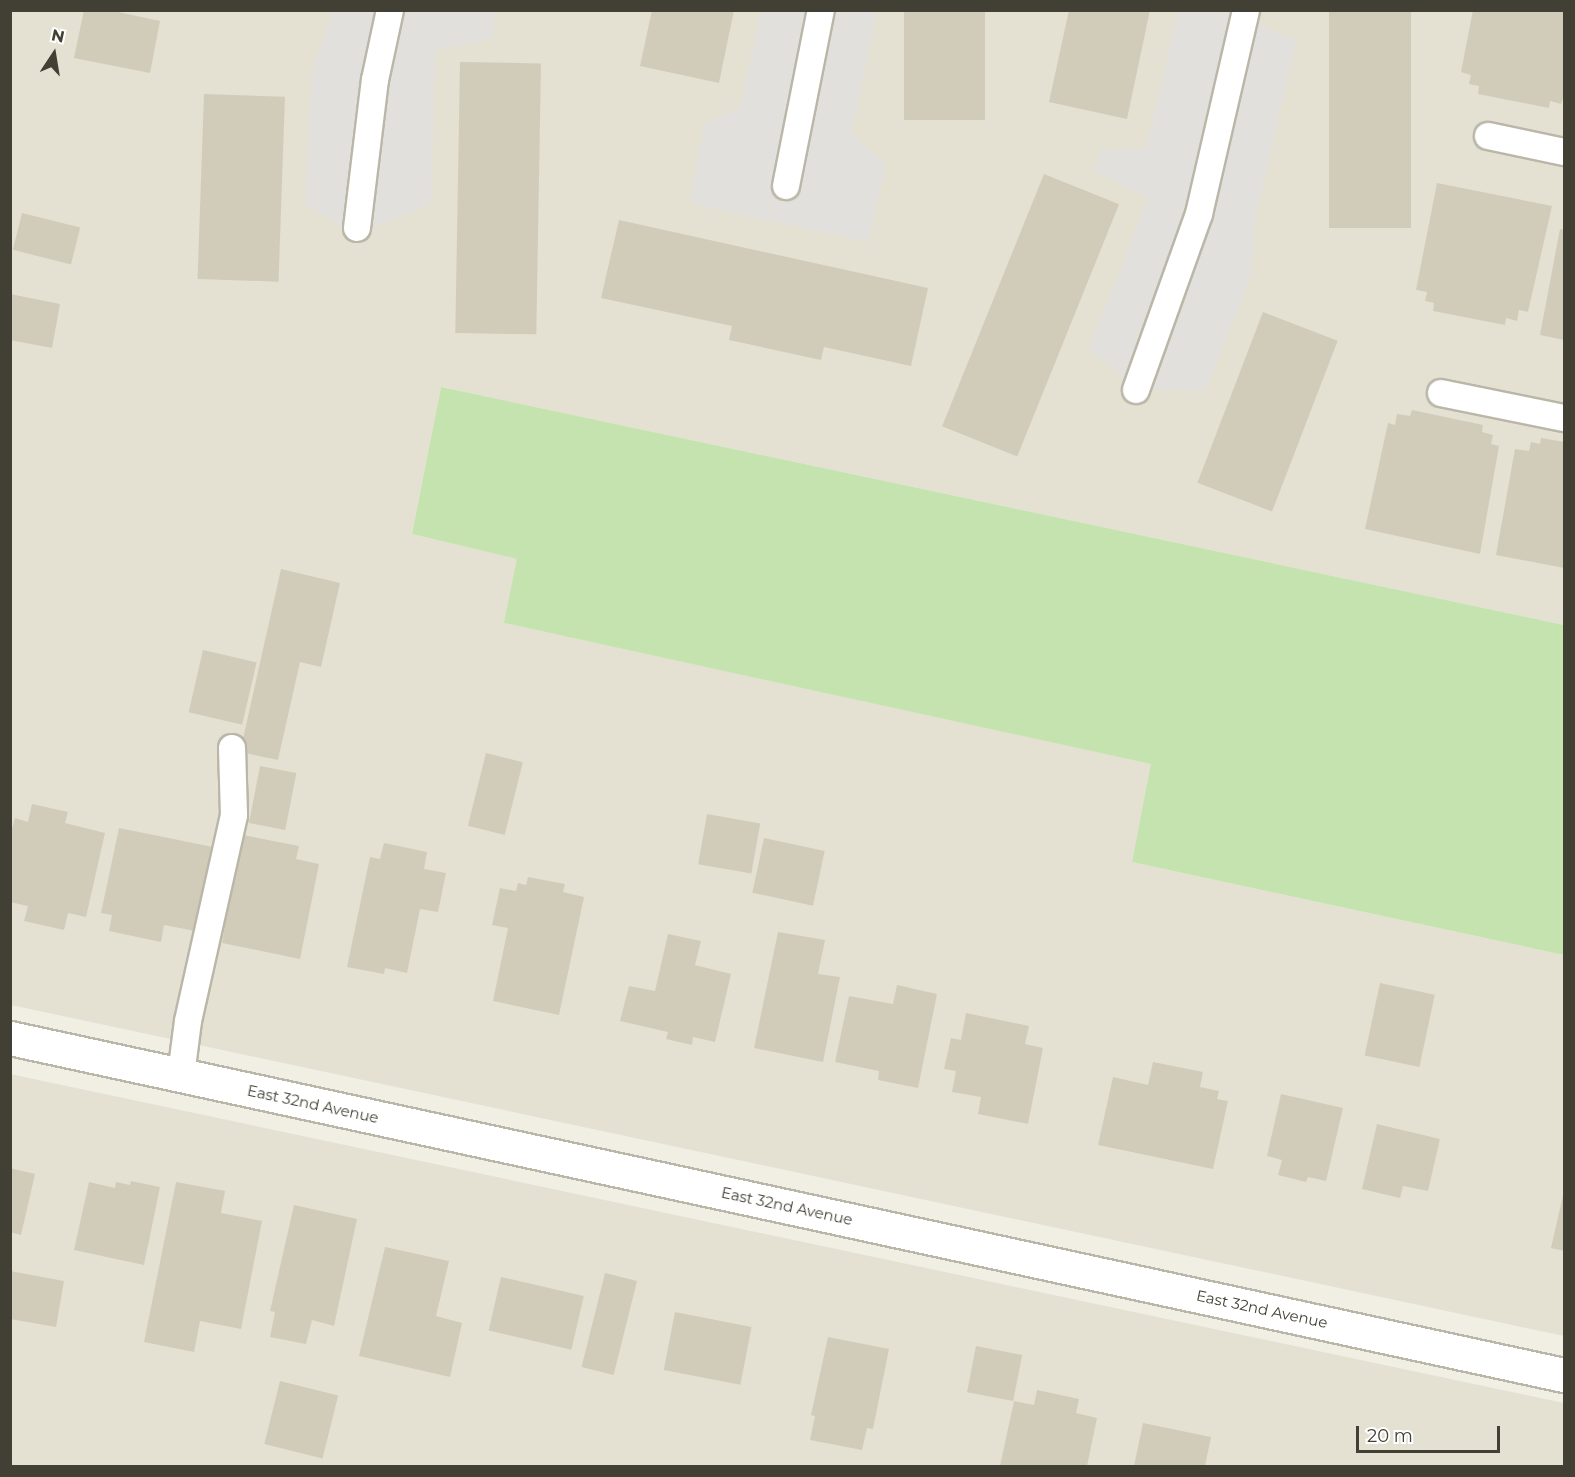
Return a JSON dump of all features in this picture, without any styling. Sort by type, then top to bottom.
[{"type":"street","name":"East 32nd Avenue","points":[[10,1038],[1564,1375]]},
{"type":"lane","points":[[357,228],[375,80],[390,10]]},
{"type":"lane","points":[[786,186],[821,10]]},
{"type":"lane","points":[[1136,390],[1199,214],[1246,10]]},
{"type":"lane","points":[[1488,136],[1564,152]]},
{"type":"lane","points":[[1440,393],[1564,418]]},
{"type":"lane","points":[[181,1075],[188,1021],[234,815],[232,748]]},
{"type":"shaded area","points":[[496,10],[492,39],[435,50],[431,204],[355,235],[305,204],[312,73],[332,11]]},
{"type":"shaded area","points":[[11,11],[1564,11],[1564,625],[441,387],[412,534],[518,559],[505,623],[1152,764],[1132,862],[1564,955],[1564,1336],[11,1005]]},
{"type":"shaded area","points":[[761,11],[877,11],[851,134],[886,165],[868,242],[690,203],[704,123],[740,108]]},
{"type":"shaded area","points":[[1178,11],[1231,11],[1296,41],[1255,219],[1250,278],[1205,391],[1138,388],[1089,349],[1148,199],[1094,171],[1100,151],[1147,147]]},
{"type":"shaded area","points":[[10,1074],[1564,1403],[1564,1466],[11,1466]]},
{"type":"green space","points":[[441,387],[1564,625],[1564,955],[1132,862],[1151,764],[504,623],[517,559],[412,534]]},
{"type":"building","points":[[84,10],[109,10],[160,21],[150,73],[74,58]]},
{"type":"building","points":[[652,10],[734,10],[719,83],[640,66]]},
{"type":"building","points":[[904,10],[985,10],[985,120],[904,120]]},
{"type":"building","points":[[1069,10],[1150,10],[1127,119],[1049,102]]},
{"type":"building","points":[[1329,10],[1411,10],[1411,228],[1329,228]]},
{"type":"building","points":[[1473,10],[1564,10],[1564,95],[1561,104],[1550,101],[1549,108],[1478,94],[1479,86],[1469,84],[1471,75],[1461,72]]},
{"type":"building","points":[[460,62],[541,63],[536,334],[455,333]]},
{"type":"building","points":[[204,94],[285,97],[278,282],[198,279]]},
{"type":"building","points":[[1044,174],[1119,204],[1017,457],[942,426]]},
{"type":"building","points":[[1437,183],[1552,206],[1528,312],[1519,310],[1517,321],[1506,318],[1505,325],[1433,311],[1434,303],[1425,301],[1427,292],[1416,290]]},
{"type":"building","points":[[22,213],[80,228],[71,264],[13,250]]},
{"type":"building","points":[[619,220],[928,288],[911,366],[824,347],[821,360],[729,340],[732,326],[601,298]]},
{"type":"building","points":[[1560,229],[1564,230],[1564,340],[1540,335]]},
{"type":"building","points":[[10,294],[60,304],[52,348],[10,340]]},
{"type":"building","points":[[1263,312],[1338,341],[1272,512],[1197,483]]},
{"type":"building","points":[[1412,410],[1483,425],[1482,432],[1493,435],[1491,444],[1499,446],[1480,554],[1365,529],[1388,423],[1395,425],[1397,414],[1410,416]]},
{"type":"building","points":[[1541,438],[1564,442],[1564,568],[1496,555],[1515,449],[1529,451],[1531,442],[1540,444]]},
{"type":"building","points":[[281,569],[340,583],[321,667],[300,662],[278,760],[240,752]]},
{"type":"building","points":[[203,650],[257,662],[242,725],[189,712]]},
{"type":"building","points":[[486,753],[523,762],[505,835],[468,826]]},
{"type":"building","points":[[260,766],[296,773],[285,830],[249,823]]},
{"type":"building","points":[[32,804],[68,812],[65,823],[105,833],[86,917],[68,913],[64,930],[24,921],[28,906],[10,902],[10,836],[15,818],[28,822]]},
{"type":"building","points":[[707,814],[760,823],[751,874],[698,864]]},
{"type":"building","points":[[119,828],[213,847],[195,931],[164,925],[161,942],[109,931],[112,915],[101,913]]},
{"type":"building","points":[[238,834],[299,846],[296,859],[319,864],[300,959],[222,943],[225,926],[219,925]]},
{"type":"building","points":[[764,838],[825,851],[813,906],[752,893]]},
{"type":"building","points":[[384,843],[427,852],[424,869],[446,873],[438,912],[420,909],[407,973],[385,968],[384,974],[347,967],[370,857],[380,859]]},
{"type":"building","points":[[528,877],[565,884],[563,892],[584,897],[559,1015],[493,1001],[508,928],[492,925],[500,888],[516,891],[518,883],[526,885]]},
{"type":"building","points":[[778,932],[825,940],[818,974],[840,977],[823,1062],[754,1048]]},
{"type":"building","points":[[668,934],[701,941],[695,965],[731,974],[715,1042],[693,1037],[692,1045],[666,1039],[668,1032],[620,1021],[629,986],[655,991]]},
{"type":"building","points":[[1380,983],[1435,995],[1419,1067],[1365,1055]]},
{"type":"building","points":[[897,985],[937,994],[918,1088],[878,1080],[879,1071],[835,1062],[849,996],[893,1004]]},
{"type":"building","points":[[966,1013],[1029,1026],[1025,1044],[1043,1048],[1028,1124],[978,1114],[981,1097],[952,1092],[956,1071],[944,1069],[951,1038],[961,1040]]},
{"type":"building","points":[[1153,1062],[1203,1072],[1200,1087],[1219,1091],[1217,1099],[1228,1101],[1213,1169],[1098,1145],[1113,1077],[1148,1085]]},
{"type":"building","points":[[1281,1094],[1343,1108],[1326,1181],[1308,1177],[1306,1182],[1278,1175],[1282,1160],[1267,1156]]},
{"type":"building","points":[[1377,1124],[1440,1139],[1428,1191],[1403,1186],[1400,1198],[1362,1189]]},
{"type":"building","points":[[10,1168],[35,1174],[21,1235],[10,1232]]},
{"type":"building","points":[[131,1181],[160,1187],[144,1265],[74,1250],[89,1182],[115,1188],[116,1182],[130,1185]]},
{"type":"building","points":[[176,1182],[225,1191],[221,1213],[262,1221],[241,1329],[200,1321],[194,1352],[144,1342]]},
{"type":"building","points":[[1564,1191],[1564,1251],[1551,1248]]},
{"type":"building","points":[[294,1205],[357,1219],[334,1326],[312,1320],[306,1344],[270,1337],[275,1312],[270,1311]]},
{"type":"building","points":[[385,1247],[449,1261],[436,1316],[462,1323],[450,1377],[359,1356]]},
{"type":"building","points":[[10,1271],[64,1281],[56,1327],[10,1319]]},
{"type":"building","points":[[605,1273],[637,1281],[614,1375],[582,1367]]},
{"type":"building","points":[[501,1277],[584,1296],[571,1350],[489,1331]]},
{"type":"building","points":[[675,1312],[752,1327],[740,1385],[664,1370]]},
{"type":"building","points":[[828,1337],[889,1349],[873,1429],[867,1428],[862,1450],[810,1440],[815,1416],[811,1415]]},
{"type":"building","points":[[976,1346],[1022,1355],[1013,1401],[967,1392]]},
{"type":"building","points":[[280,1381],[338,1396],[322,1459],[264,1444]]},
{"type":"building","points":[[1037,1390],[1079,1399],[1076,1413],[1097,1418],[1087,1466],[1000,1466],[1014,1401],[1034,1405]]},
{"type":"building","points":[[1143,1423],[1211,1437],[1205,1466],[1134,1466]]}]
